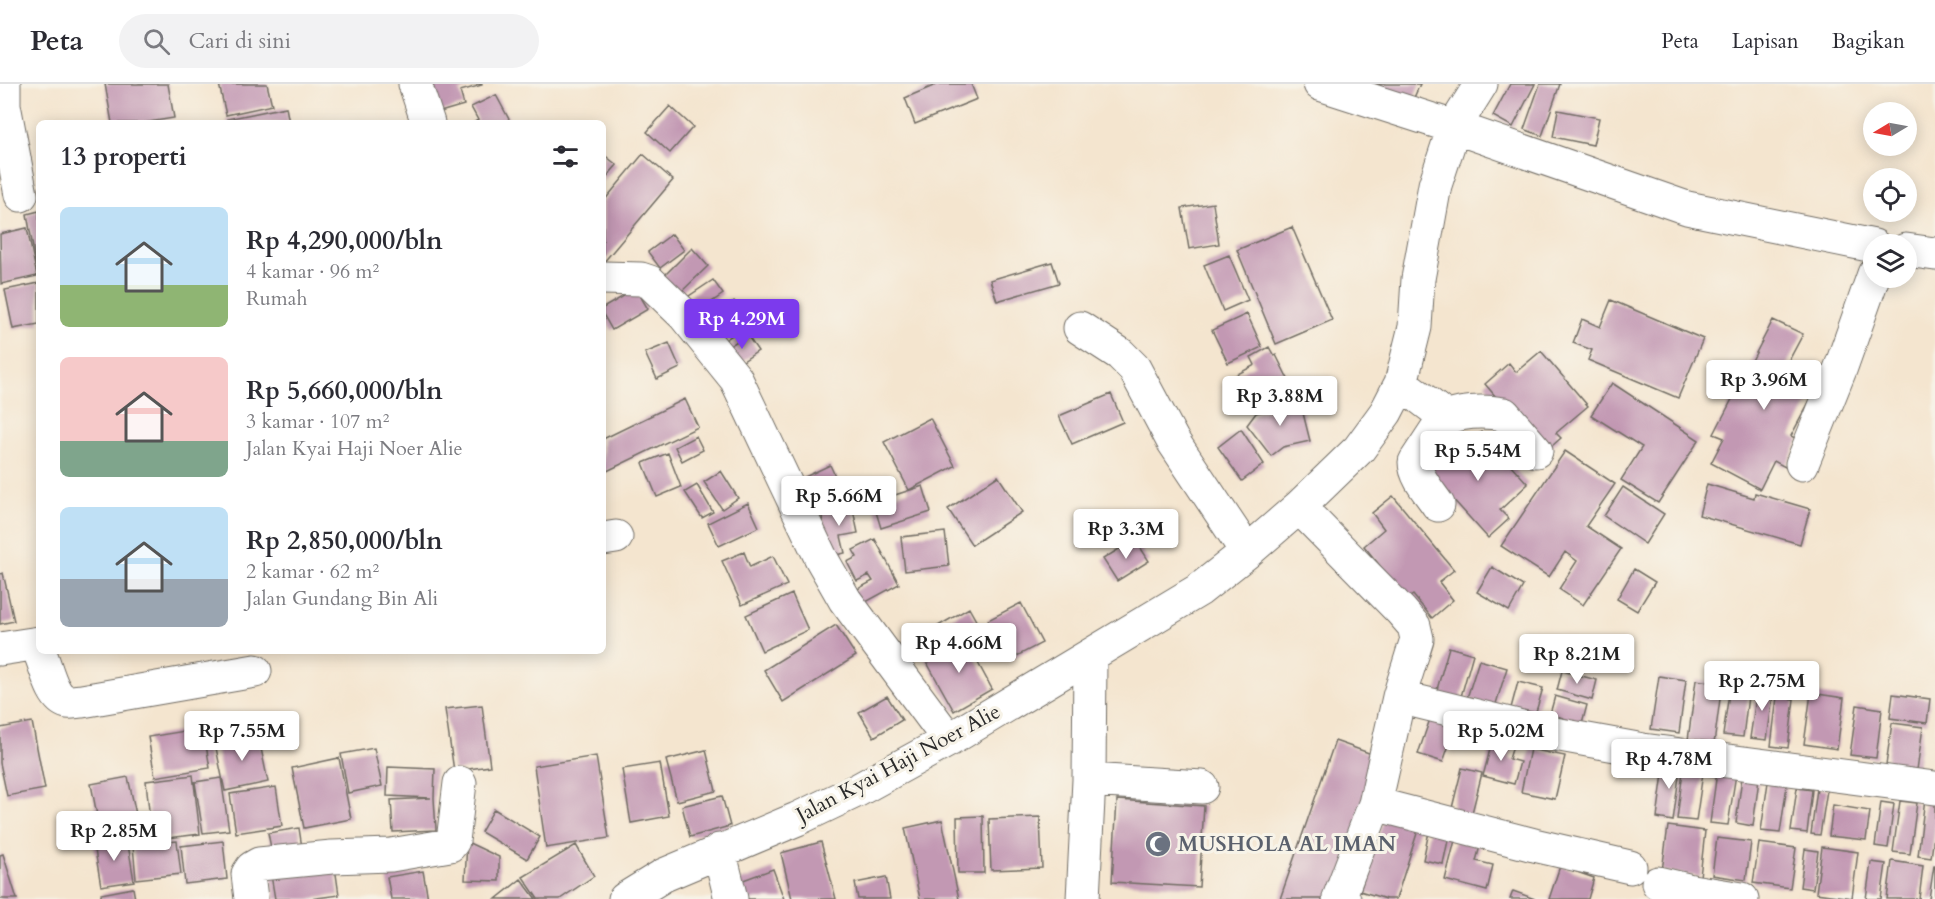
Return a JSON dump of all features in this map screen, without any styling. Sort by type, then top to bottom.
[{"type":"street","points":[[4,84],[3,105],[20,195]]},
{"type":"street","points":[[415,84],[427,120]]},
{"type":"street","points":[[1320,84],[1452,136],[1687,208],[1863,244]]},
{"type":"street","name":"Jalan Kyai Haji Noer Alie","points":[[625,899],[664,875],[797,819],[858,790],[949,741],[1199,590],[1299,507],[1359,449],[1386,412],[1401,383],[1415,327],[1418,279],[1435,184],[1452,136],[1481,84]]},
{"type":"street","points":[[1917,252],[1935,254]]},
{"type":"street","points":[[606,278],[641,279],[650,282],[685,316],[736,380],[821,558],[845,600],[949,741]]},
{"type":"street","points":[[1802,464],[1869,288]]},
{"type":"street","points":[[1080,328],[1120,354],[1134,368],[1173,441],[1247,552]]},
{"type":"street","points":[[1401,383],[1447,418]]},
{"type":"street","points":[[1438,505],[1414,468],[1415,462],[1438,427],[1447,418],[1459,413],[1504,414],[1536,451]]},
{"type":"street","points":[[1299,507],[1414,626],[1417,639],[1399,697],[1376,804],[1339,897],[1344,899]]},
{"type":"street","points":[[29,648],[60,698],[67,702],[255,671]]},
{"type":"street","points":[[1083,899],[1089,780],[1090,657]]},
{"type":"street","points":[[1399,697],[1538,731],[1643,750],[1935,788]]},
{"type":"street","points":[[1089,780],[1202,787]]},
{"type":"street","points":[[251,899],[248,874],[259,864],[332,856],[391,855],[450,845],[453,841],[460,783]]},
{"type":"street","points":[[1376,804],[1644,875],[1692,891],[1742,899]]},
{"type":"street","points":[[719,850],[731,899]]},
{"type":"building","points":[[105,84],[168,84],[174,118],[111,120]]},
{"type":"building","points":[[219,84],[267,84],[272,105],[226,115]]},
{"type":"building","points":[[432,84],[482,85],[460,91],[464,105],[440,112]]},
{"type":"building","points":[[938,84],[971,84],[977,99],[915,124],[905,98]]},
{"type":"building","points":[[1376,84],[1420,84],[1413,100]]},
{"type":"building","points":[[1510,84],[1535,84],[1513,127],[1493,116]]},
{"type":"building","points":[[1540,84],[1560,84],[1542,136],[1524,129]]},
{"type":"building","points":[[496,95],[509,120],[478,120],[471,107]]},
{"type":"building","points":[[670,106],[693,127],[670,153],[647,132]]},
{"type":"building","points":[[286,107],[288,120],[227,120]]},
{"type":"building","points":[[1558,110],[1599,118],[1593,145],[1553,137]]},
{"type":"building","points":[[643,154],[673,180],[606,259],[606,198]]},
{"type":"building","points":[[606,156],[617,165],[606,178]]},
{"type":"building","points":[[1213,203],[1219,244],[1189,249],[1182,208]]},
{"type":"building","points":[[36,212],[36,265],[27,214]]},
{"type":"building","points":[[1292,227],[1332,320],[1276,344],[1237,250]]},
{"type":"building","points":[[27,228],[36,276],[1,284],[0,234]]},
{"type":"building","points":[[672,234],[684,250],[660,268],[648,252]]},
{"type":"building","points":[[692,248],[708,266],[676,297],[659,281]]},
{"type":"building","points":[[1229,255],[1248,300],[1223,311],[1204,265]]},
{"type":"building","points":[[1052,262],[1059,283],[997,301],[990,280]]},
{"type":"building","points":[[713,280],[723,294],[696,313],[686,298]]},
{"type":"building","points":[[36,284],[36,325],[13,329],[5,290]]},
{"type":"building","points":[[636,289],[648,309],[612,330],[606,319],[606,306]]},
{"type":"building","points":[[1611,300],[1703,339],[1678,398],[1588,360],[1592,350],[1573,343],[1582,319],[1600,327]]},
{"type":"building","points":[[734,301],[749,323],[718,345],[703,324]]},
{"type":"building","points":[[1247,314],[1262,347],[1228,363],[1212,330]]},
{"type":"building","points":[[1773,320],[1803,334],[1785,368],[1818,385],[1791,436],[1799,440],[1785,467],[1774,461],[1760,489],[1711,463],[1724,438],[1714,434]]},
{"type":"building","points":[[747,335],[758,351],[737,365],[726,348]]},
{"type":"building","points":[[669,343],[680,368],[657,379],[645,353]]},
{"type":"building","points":[[1269,347],[1274,356],[1276,355],[1291,385],[1248,407],[1232,377],[1255,365],[1251,357]]},
{"type":"building","points":[[1541,351],[1588,406],[1556,433],[1561,438],[1544,453],[1485,384],[1509,363],[1516,372]]},
{"type":"building","points":[[1612,383],[1699,440],[1658,503],[1621,480],[1642,447],[1591,415]]},
{"type":"building","points":[[1111,394],[1123,422],[1072,444],[1059,416]]},
{"type":"building","points":[[685,399],[698,427],[606,472],[606,438]]},
{"type":"building","points":[[1300,401],[1310,441],[1283,447],[1271,456],[1247,425],[1256,413]]},
{"type":"building","points":[[930,418],[955,466],[909,490],[884,442]]},
{"type":"building","points":[[1241,429],[1264,464],[1242,481],[1218,447]]},
{"type":"building","points":[[1481,432],[1528,484],[1500,510],[1509,519],[1488,538],[1424,467],[1449,444],[1458,454]]},
{"type":"building","points":[[696,436],[703,450],[682,461],[675,447]]},
{"type":"building","points":[[1565,451],[1615,484],[1586,526],[1621,549],[1583,605],[1559,589],[1577,561],[1565,552],[1549,577],[1501,546]]},
{"type":"building","points":[[668,453],[681,487],[657,497],[643,463]]},
{"type":"building","points":[[830,465],[842,491],[805,509],[792,483]]},
{"type":"building","points":[[721,471],[738,498],[722,509],[704,482]]},
{"type":"building","points":[[998,476],[1022,512],[972,545],[948,509]]},
{"type":"building","points":[[1707,484],[1754,498],[1755,493],[1810,509],[1800,544],[1699,515]]},
{"type":"building","points":[[697,485],[713,512],[702,518],[685,492]]},
{"type":"building","points":[[923,486],[931,512],[881,528],[873,502]]},
{"type":"building","points":[[1623,487],[1664,514],[1645,544],[1604,516]]},
{"type":"building","points":[[1393,496],[1454,570],[1439,582],[1453,600],[1432,618],[1413,595],[1407,599],[1364,546],[1384,529],[1372,513]]},
{"type":"building","points":[[748,503],[759,527],[719,546],[708,523]]},
{"type":"building","points":[[852,505],[858,533],[841,536],[845,553],[831,556],[821,512]]},
{"type":"building","points":[[945,532],[949,566],[905,571],[901,537]]},
{"type":"building","points":[[875,539],[899,584],[855,608],[848,594],[873,581],[869,575],[857,581],[847,562],[857,557],[853,550]]},
{"type":"building","points":[[1135,539],[1149,561],[1117,581],[1103,559]]},
{"type":"building","points":[[744,552],[750,567],[773,556],[787,585],[742,605],[722,561]]},
{"type":"building","points":[[1492,567],[1523,586],[1509,611],[1477,592]]},
{"type":"building","points":[[1634,569],[1655,582],[1637,611],[1617,599]]},
{"type":"building","points":[[3,573],[14,621],[0,624],[0,574]]},
{"type":"building","points":[[792,594],[808,630],[762,651],[746,615]]},
{"type":"building","points":[[1021,603],[1042,643],[1009,660],[988,620]]},
{"type":"building","points":[[969,608],[979,626],[949,644],[938,626]]},
{"type":"building","points":[[836,625],[856,656],[783,702],[764,670]]},
{"type":"building","points":[[964,637],[992,689],[954,711],[925,659]]},
{"type":"building","points":[[1449,647],[1473,654],[1460,700],[1436,693]]},
{"type":"building","points":[[1479,660],[1507,668],[1495,707],[1467,698]]},
{"type":"building","points":[[1562,671],[1597,680],[1592,700],[1557,690]]},
{"type":"building","points":[[1659,676],[1686,680],[1679,733],[1651,729]]},
{"type":"building","points":[[1696,680],[1722,684],[1714,744],[1688,740]]},
{"type":"building","points":[[1518,682],[1543,688],[1535,715],[1511,708]]},
{"type":"building","points":[[1758,684],[1774,687],[1767,740],[1750,738]]},
{"type":"building","points":[[1730,686],[1749,688],[1743,737],[1723,735]]},
{"type":"building","points":[[1811,693],[1844,698],[1837,749],[1804,744]]},
{"type":"building","points":[[1893,694],[1930,699],[1927,723],[1890,718]]},
{"type":"building","points":[[887,696],[902,720],[874,737],[859,712]]},
{"type":"building","points":[[1555,696],[1587,705],[1582,724],[1550,714]]},
{"type":"building","points":[[1777,697],[1794,699],[1788,748],[1771,746]]},
{"type":"building","points":[[482,705],[490,766],[454,771],[445,709]]},
{"type":"building","points":[[1857,705],[1882,709],[1876,758],[1850,755]]},
{"type":"building","points":[[1430,719],[1455,728],[1443,762],[1418,754]]},
{"type":"building","points":[[32,722],[45,789],[7,796],[0,763],[0,728]]},
{"type":"building","points":[[1892,723],[1923,727],[1917,770],[1886,765]]},
{"type":"building","points":[[203,728],[210,768],[155,777],[148,737]]},
{"type":"building","points":[[258,734],[268,782],[225,791],[215,743]]},
{"type":"building","points":[[1493,738],[1514,743],[1509,759],[1520,762],[1514,784],[1483,776]]},
{"type":"building","points":[[1335,741],[1383,758],[1334,899],[1280,899]]},
{"type":"building","points":[[374,748],[382,786],[348,793],[341,754]]},
{"type":"building","points":[[1530,749],[1565,756],[1555,799],[1521,792]]},
{"type":"building","points":[[706,750],[716,791],[677,801],[666,760]]},
{"type":"building","points":[[596,756],[609,838],[546,848],[534,766]]},
{"type":"building","points":[[339,758],[351,819],[304,828],[292,768]]},
{"type":"building","points":[[1665,759],[1681,761],[1673,821],[1657,818]]},
{"type":"building","points":[[660,763],[669,816],[631,823],[622,769]]},
{"type":"building","points":[[1684,763],[1704,766],[1696,821],[1677,819]]},
{"type":"building","points":[[388,767],[435,769],[436,830],[393,832],[391,800],[431,798],[387,796]]},
{"type":"building","points":[[1462,768],[1482,773],[1471,817],[1451,812]]},
{"type":"building","points":[[1717,772],[1736,774],[1728,825],[1710,823]]},
{"type":"building","points":[[193,775],[200,834],[152,840],[146,781]]},
{"type":"building","points":[[128,777],[137,819],[99,826],[91,784]]},
{"type":"building","points":[[1742,777],[1759,779],[1753,826],[1736,823]]},
{"type":"building","points":[[221,778],[229,830],[203,833],[195,782]]},
{"type":"building","points":[[1768,782],[1787,785],[1780,833],[1761,831]]},
{"type":"building","points":[[276,787],[282,826],[236,833],[230,794]]},
{"type":"building","points":[[1797,788],[1812,790],[1807,833],[1791,831]]},
{"type":"building","points":[[1817,789],[1827,790],[1820,835],[1811,834]]},
{"type":"building","points":[[722,796],[730,826],[690,837],[682,806]]},
{"type":"building","points":[[1925,798],[1935,799],[1935,828],[1931,858],[1918,856]]},
{"type":"building","name":"MUSHOLA AL IMAN","points":[[1117,800],[1204,806],[1199,887],[1112,882]]},
{"type":"building","points":[[1900,801],[1917,803],[1910,854],[1893,852]]},
{"type":"building","points":[[1881,802],[1894,804],[1888,848],[1875,846]]},
{"type":"building","points":[[1833,805],[1870,811],[1866,840],[1829,836]]},
{"type":"building","points":[[494,809],[540,837],[527,859],[481,832]]},
{"type":"building","points":[[1386,813],[1420,824],[1396,899],[1386,899],[1360,891]]},
{"type":"building","points":[[983,816],[984,873],[958,873],[957,817]]},
{"type":"building","points":[[1040,817],[1042,868],[991,870],[989,819]]},
{"type":"building","points":[[942,820],[959,899],[920,899],[905,828]]},
{"type":"building","points":[[1668,826],[1705,831],[1700,877],[1662,871]]},
{"type":"building","points":[[1430,827],[1450,831],[1443,864],[1423,860]]},
{"type":"building","points":[[299,828],[302,848],[272,853],[268,833]]},
{"type":"building","points":[[127,838],[134,881],[101,886],[94,844]]},
{"type":"building","points":[[1717,838],[1751,842],[1746,880],[1712,875]]},
{"type":"building","points":[[1455,840],[1480,846],[1476,861],[1493,865],[1487,891],[1445,880]]},
{"type":"building","points":[[177,841],[181,874],[136,879],[133,846]]},
{"type":"building","points":[[223,841],[227,879],[185,884],[181,846]]},
{"type":"building","points":[[467,842],[499,857],[499,881],[465,880]]},
{"type":"building","points":[[821,842],[836,899],[792,899],[781,853]]},
{"type":"building","points":[[1759,843],[1796,848],[1790,888],[1753,883]]},
{"type":"building","points":[[576,845],[594,876],[560,899],[538,899],[523,877]]},
{"type":"building","points":[[1822,847],[1858,852],[1852,898],[1816,893]]},
{"type":"building","points":[[1805,849],[1818,851],[1813,889],[1800,887]]},
{"type":"building","points":[[3,854],[17,899],[0,899],[0,855]]},
{"type":"building","points":[[334,860],[339,895],[309,899],[275,899],[270,869]]},
{"type":"building","points":[[1892,861],[1923,866],[1919,899],[1887,899]]},
{"type":"building","points":[[1871,862],[1886,864],[1881,899],[1866,899]]},
{"type":"building","points":[[1934,865],[1935,899],[1929,899]]},
{"type":"building","points":[[1560,866],[1594,878],[1588,899],[1549,899]]},
{"type":"building","points":[[773,869],[784,899],[745,899],[738,882]]},
{"type":"building","points":[[423,871],[428,899],[391,899],[387,877]]},
{"type":"building","points":[[886,877],[890,899],[858,899],[855,883]]},
{"type":"building","points":[[521,879],[536,899],[496,899]]},
{"type":"building","points":[[133,888],[135,899],[101,899],[101,894]]},
{"type":"building","points":[[1513,891],[1535,899],[1510,899]]},
{"type":"place","name":"MUSHOLA AL IMAN","points":[[1158,844]]}]
